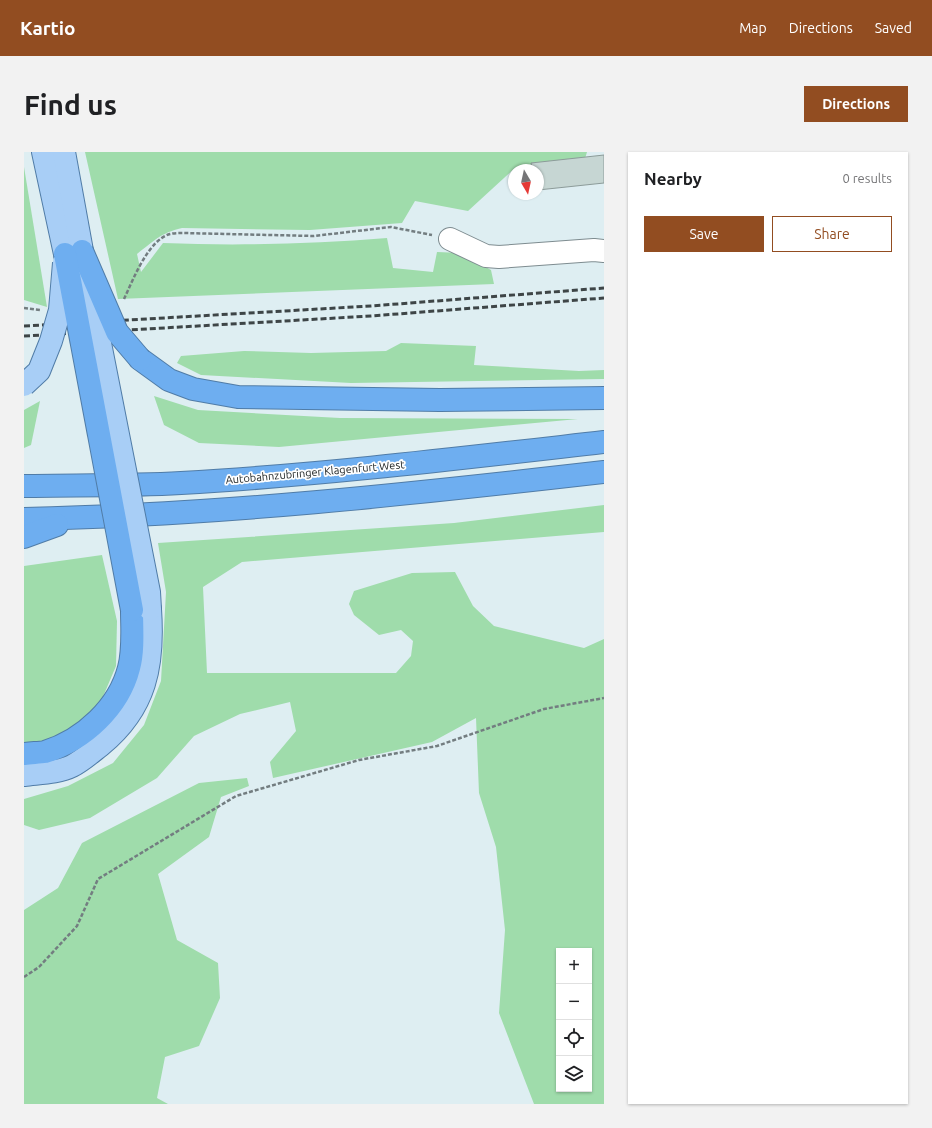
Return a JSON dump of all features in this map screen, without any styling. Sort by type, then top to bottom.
[{"type":"highway","points":[[73,253],[117,332],[140,359],[169,380],[193,389],[238,397],[440,400],[604,398]]},
{"type":"highway","points":[[24,754],[44,752],[64,745],[81,735],[113,702],[122,689],[129,668],[132,646],[141,609],[73,253]]},
{"type":"highway","name":"Autobahnzubringer Klagenfurt West","points":[[24,486],[179,483],[282,476],[458,460],[604,442]]},
{"type":"highway","points":[[24,520],[280,505],[604,472]]},
{"type":"highway","points":[[24,537],[76,518]]},
{"type":"main road","points":[[43,152],[69,230]]},
{"type":"main road","points":[[24,385],[39,371],[51,341],[60,310],[73,253],[69,230],[64,152]]},
{"type":"main road","points":[[24,775],[50,772],[72,767],[117,732],[130,715],[134,709],[149,668],[152,640],[141,609]]},
{"type":"lane","points":[[450,239],[486,256],[499,257],[594,250],[604,251]]},
{"type":"path","points":[[123,301],[152,247],[160,239],[170,234],[314,236],[391,227],[450,239]]},
{"type":"path","points":[[24,308],[44,310]]},
{"type":"path","points":[[24,977],[40,967],[77,926],[98,879],[236,796],[359,760],[437,746],[544,710],[604,698]]},
{"type":"green space","points":[[85,152],[587,152],[584,162],[544,165],[508,164],[508,174],[468,211],[415,201],[402,223],[310,230],[182,228],[168,232],[153,241],[137,254],[141,272],[163,243],[275,244],[387,238],[393,268],[433,272],[437,252],[461,253],[491,270],[494,284],[118,299]]},
{"type":"green space","points":[[24,167],[47,307],[24,300]]},
{"type":"green space","points":[[401,343],[476,346],[474,365],[579,371],[604,370],[604,379],[351,383],[201,375],[177,363],[181,356],[244,351],[311,353],[386,351]]},
{"type":"green space","points":[[154,396],[198,410],[340,418],[578,419],[279,447],[199,443],[164,425]]},
{"type":"green space","points":[[40,401],[31,445],[24,448],[24,410]]},
{"type":"green space","points":[[604,505],[604,532],[242,562],[203,587],[207,673],[396,673],[411,656],[413,641],[401,630],[379,635],[354,615],[349,604],[354,591],[412,573],[455,572],[473,606],[494,626],[584,648],[604,639],[604,1104],[534,1104],[499,1013],[505,930],[496,847],[479,793],[476,718],[432,742],[273,778],[270,762],[296,731],[290,702],[240,714],[194,736],[157,778],[90,818],[39,830],[24,825],[24,799],[68,786],[113,763],[144,725],[161,681],[166,592],[158,543],[454,523]]},
{"type":"green space","points":[[102,555],[117,621],[116,666],[102,699],[85,722],[41,743],[24,743],[24,566]]},
{"type":"green space","points":[[247,778],[249,786],[221,797],[209,837],[158,874],[177,940],[218,963],[220,998],[199,1046],[165,1057],[157,1098],[168,1104],[24,1104],[24,910],[58,888],[82,843],[199,783]]},
{"type":"building","points":[[604,155],[604,183],[544,189],[544,164],[531,163]]},
{"type":"railway","points":[[24,326],[371,306],[604,288]]},
{"type":"railway","points":[[24,336],[371,316],[604,298]]}]
